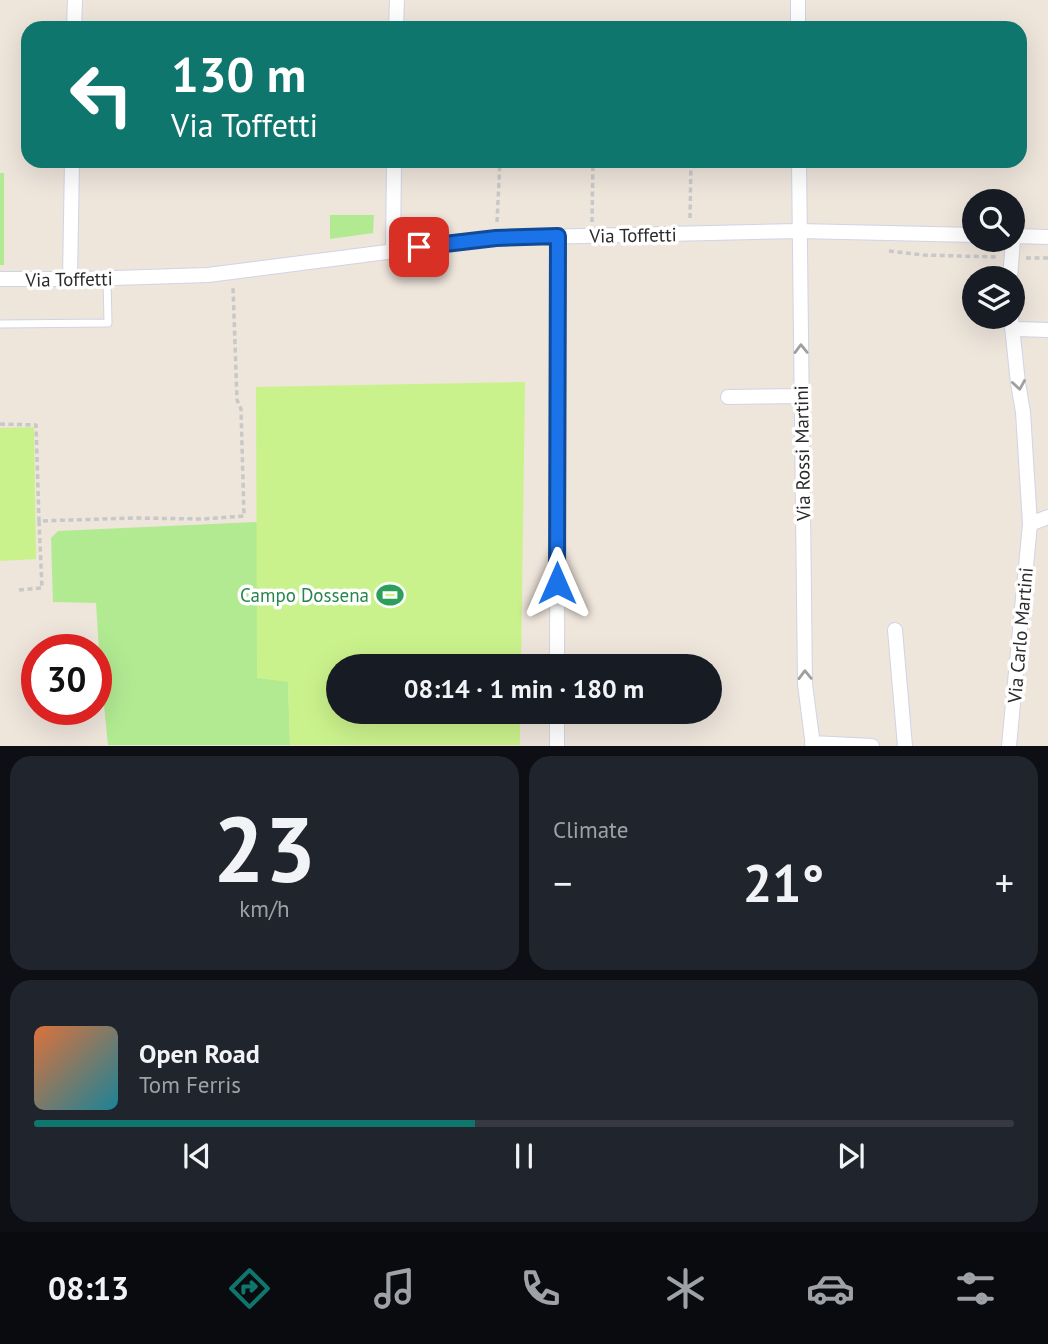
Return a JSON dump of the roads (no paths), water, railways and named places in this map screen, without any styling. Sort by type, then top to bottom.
[{"type":"street","points":[[74,21],[75,0]]},
{"type":"street","points":[[396,21],[397,0]]},
{"type":"street","points":[[798,0],[798,21]]},
{"type":"street","points":[[70,279],[72,168]]},
{"type":"street","points":[[393,250],[394,168]]},
{"type":"street","name":"Via Rossi Martini","points":[[799,168],[805,684],[813,744]]},
{"type":"street","name":"Via Toffetti","points":[[0,279],[208,275],[496,238],[799,231],[962,235]]},
{"type":"street","points":[[557,654],[558,236]]},
{"type":"street","points":[[1025,238],[1048,237]]},
{"type":"street","name":"Via Carlo Martini","points":[[1025,326],[1048,330]]},
{"type":"street","name":"Via Carlo Martini","points":[[1009,746],[1031,524],[1023,412],[1013,329]]},
{"type":"street","points":[[728,397],[801,396]]},
{"type":"street","points":[[1031,524],[1048,517]]},
{"type":"street","points":[[895,630],[905,746]]},
{"type":"street","points":[[557,724],[557,746]]},
{"type":"street","points":[[813,744],[872,746]]},
{"type":"lane","points":[[0,324],[108,323],[107,279]]},
{"type":"place","name":"Campo Dossena","points":[[390,595]]}]
